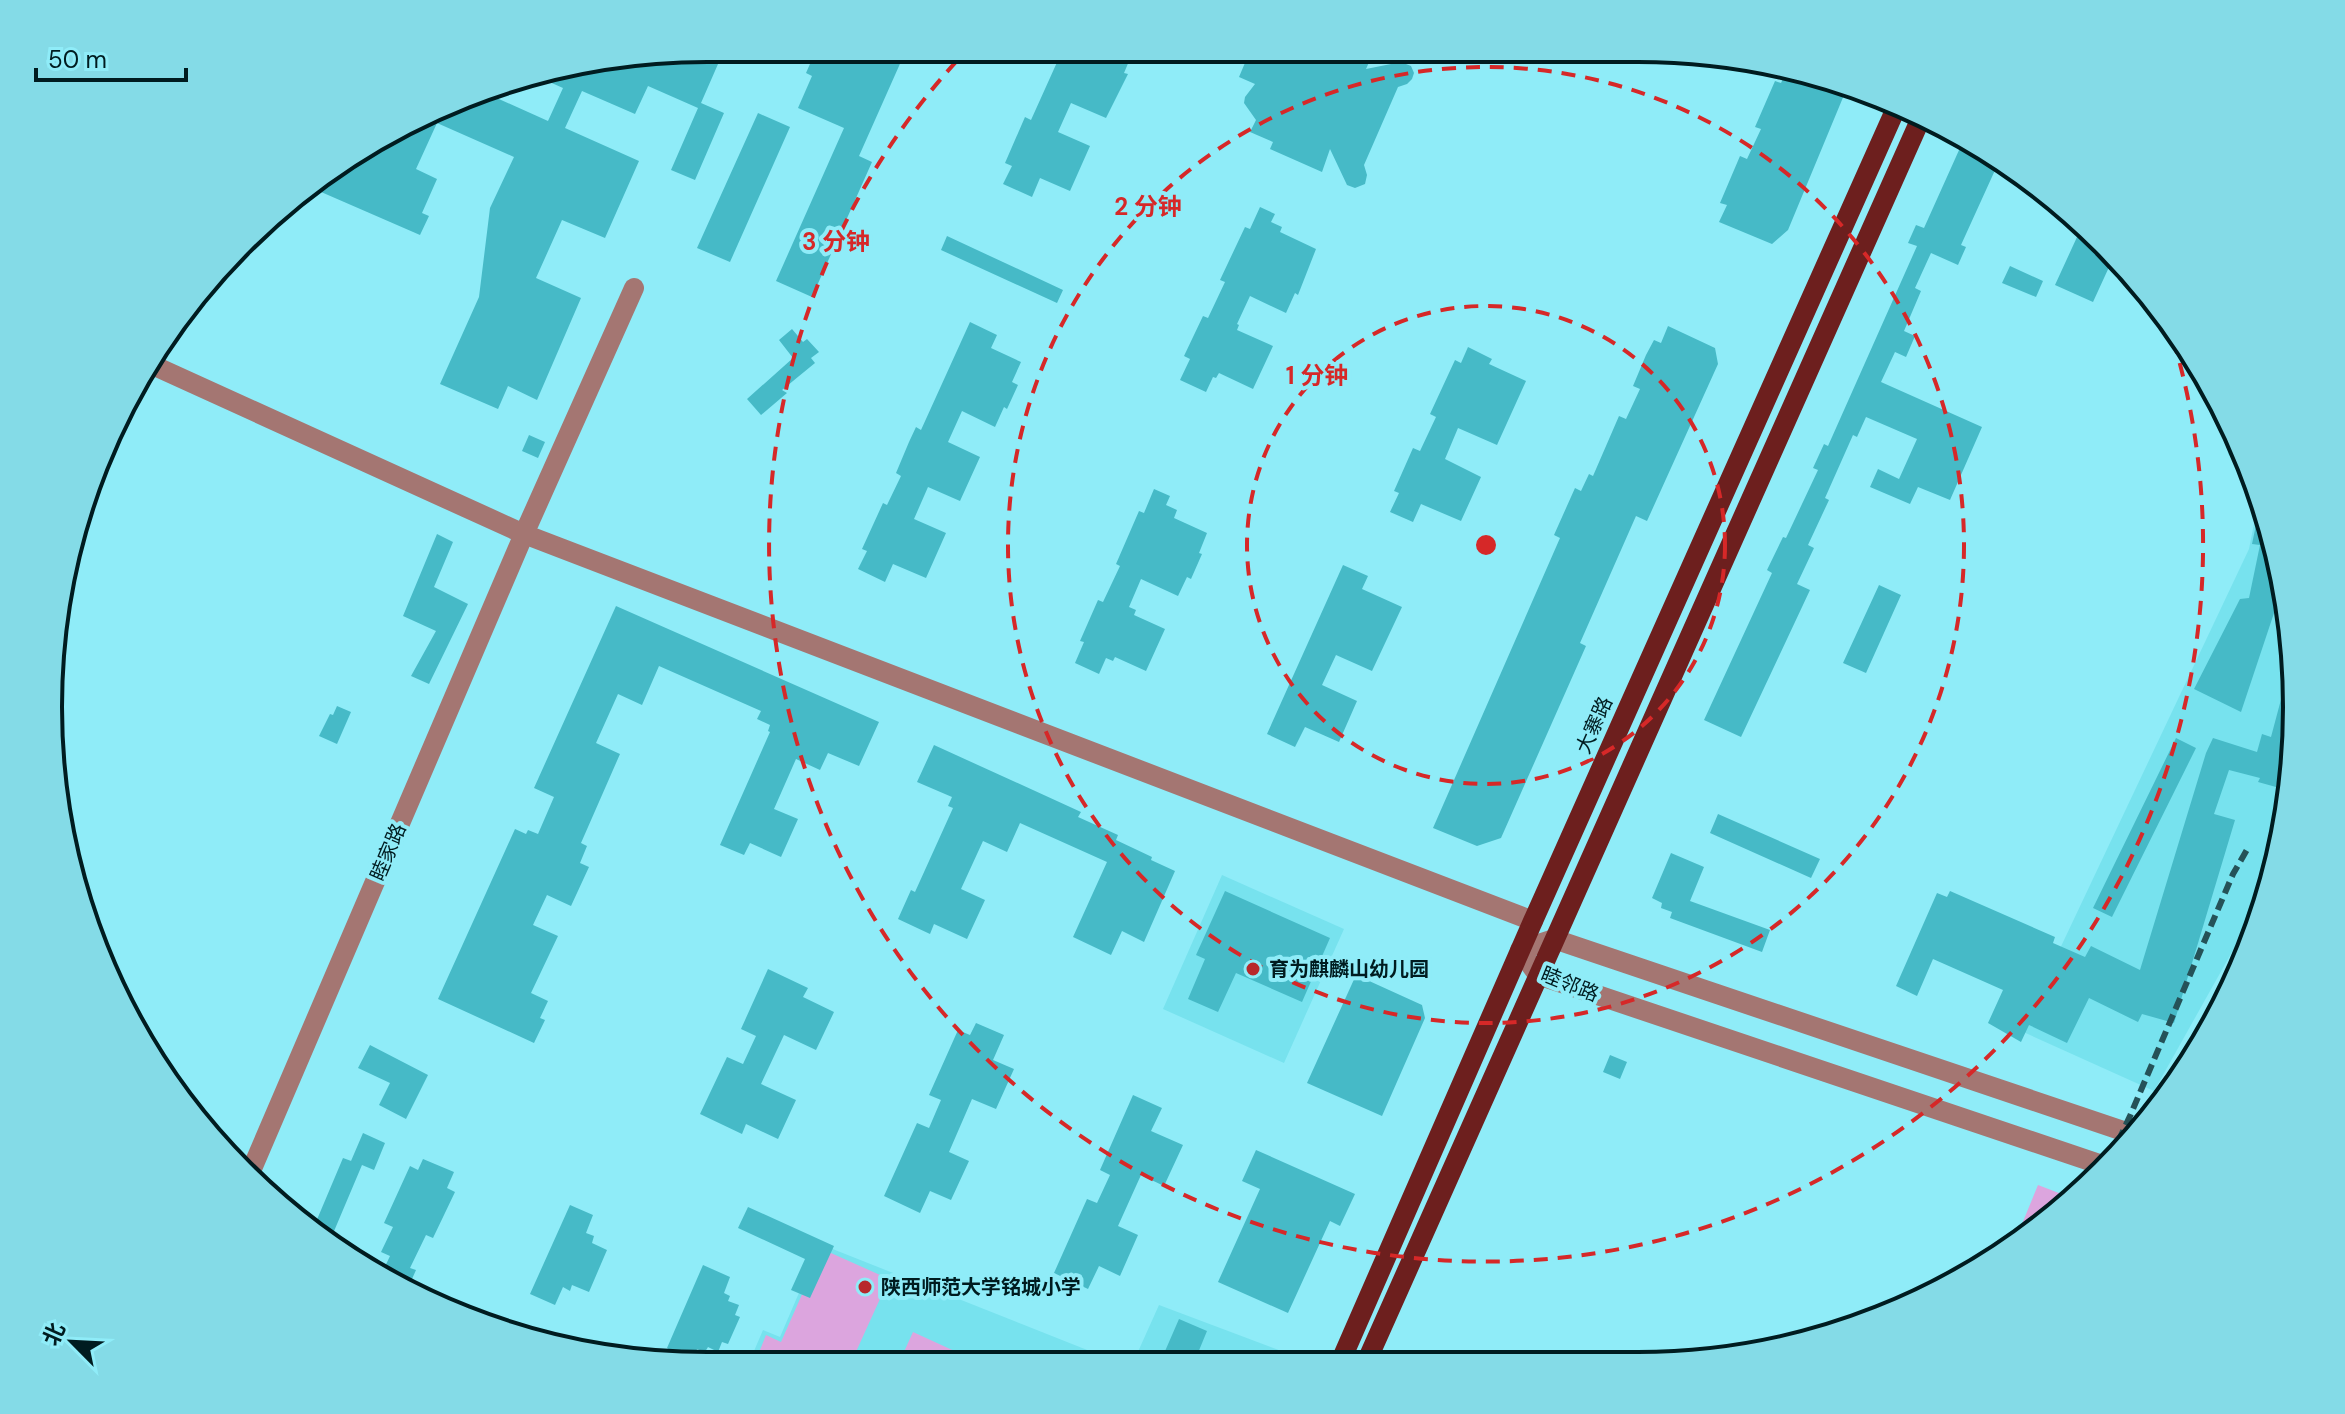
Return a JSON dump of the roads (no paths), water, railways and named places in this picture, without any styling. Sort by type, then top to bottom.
[{"type":"main road","name":"大寨路","points":[[1345,1352],[1520,950],[1893,115]]},
{"type":"main road","points":[[1371,1352],[1917,126]]},
{"type":"street","name":"睦家路","points":[[253,1165],[524,534],[634,288]]},
{"type":"street","points":[[159,368],[524,534],[1533,921]]},
{"type":"street","name":"睦邻路","points":[[2095,1162],[1538,975],[1520,950],[1554,939],[2124,1131]]},
{"type":"railway","points":[[2122,1133],[2233,874],[2248,848]]},
{"type":"place","name":"育为麒麟山幼儿园","points":[[1253,969]]},
{"type":"place","name":"陕西师范大学铭城小学","points":[[865,1287]]}]
